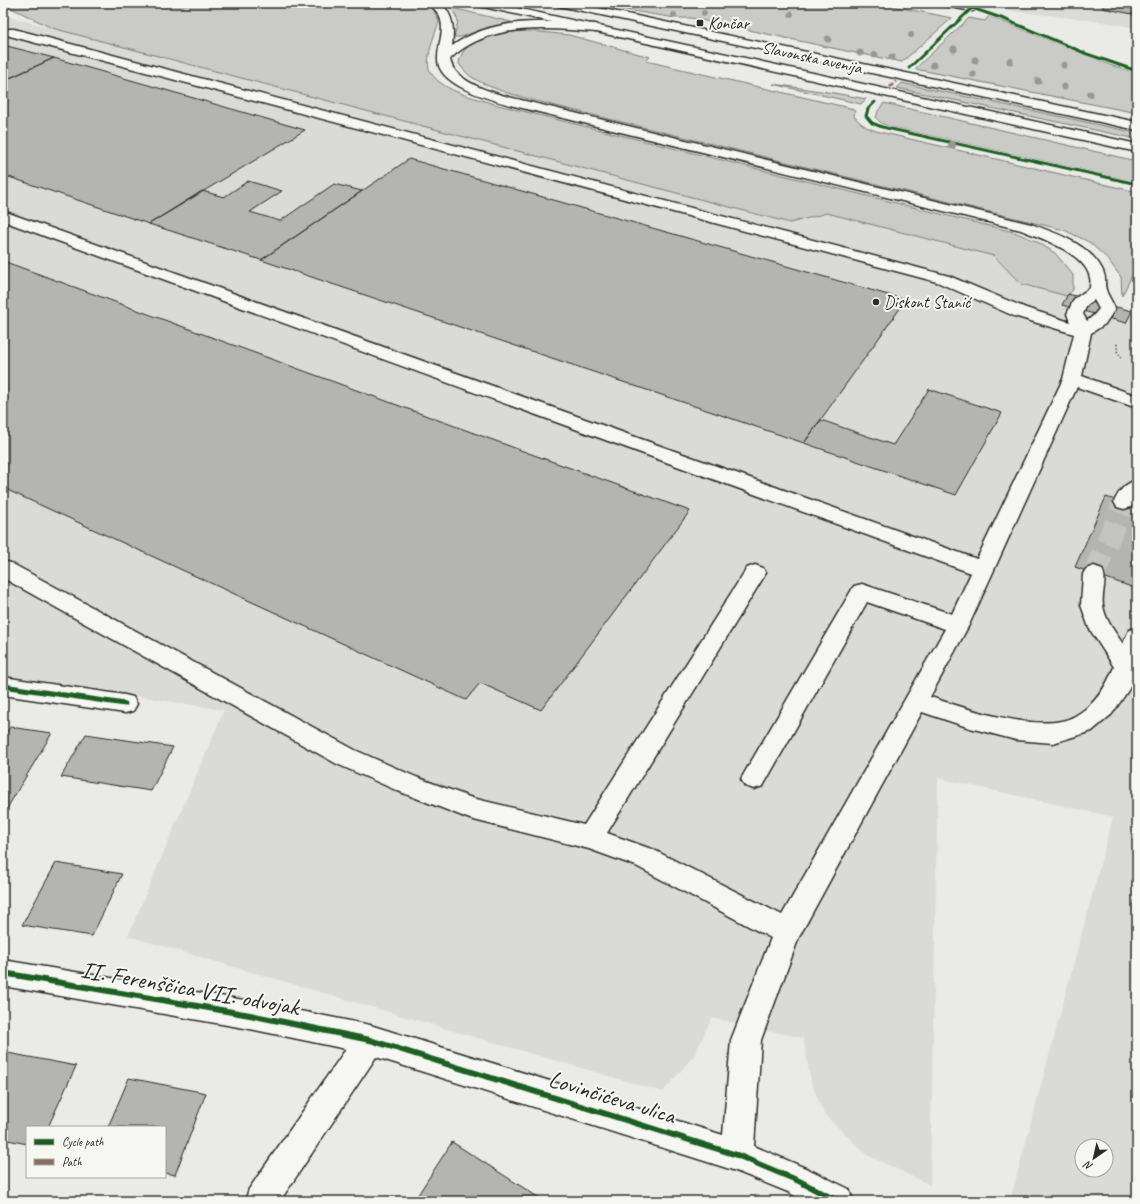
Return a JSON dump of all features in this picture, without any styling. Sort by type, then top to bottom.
[{"type":"main road","points":[[435,3],[444,12],[448,21],[444,58],[445,66],[453,76],[464,84],[506,99],[1026,227],[1052,237],[1078,252],[1090,264],[1098,277],[1098,289],[1107,309],[1099,320],[1083,331]]},
{"type":"main road","name":"Slavonska avenija","points":[[479,3],[1107,141],[1137,146]]},
{"type":"main road","name":"Slavonska avenija","points":[[559,3],[1137,126]]},
{"type":"main road","points":[[944,3],[974,6]]},
{"type":"main road","points":[[444,58],[458,46],[475,37],[493,31],[539,26],[596,28]]},
{"type":"main road","points":[[10,32],[943,279],[1020,312],[1083,331]]},
{"type":"main road","points":[[957,107],[1033,132],[1137,158]]},
{"type":"main road","points":[[3,216],[983,569]]},
{"type":"main road","points":[[737,1155],[746,1040],[787,932],[958,626],[1072,379],[1083,331],[1075,314],[1080,303],[1098,289]]},
{"type":"main road","points":[[1072,379],[1137,402]]},
{"type":"main road","points":[[1124,502],[1128,494],[1137,486]]},
{"type":"main road","points":[[3,568],[346,757],[407,784],[470,808],[590,838],[646,858],[787,932]]},
{"type":"main road","points":[[590,838],[755,573]]},
{"type":"main road","points":[[1094,574],[1092,605],[1100,628],[1126,667]]},
{"type":"main road","points":[[754,779],[862,592],[958,626]]},
{"type":"main road","points":[[915,701],[970,719],[1016,730],[1053,733],[1083,724],[1104,707],[1117,689],[1137,636]]},
{"type":"main road","points":[[3,686],[125,704]]},
{"type":"main road","name":"II. Ferenščica VII. odvojak","points":[[3,973],[250,1016],[370,1040]]},
{"type":"main road","points":[[261,1201],[370,1040]]},
{"type":"main road","name":"Lovinčićeva ulica","points":[[370,1040],[737,1155],[799,1181],[837,1201]]},
{"type":"shaded area","points":[[423,3],[434,10],[439,22],[430,48],[428,62],[431,73],[444,85],[460,93],[494,104],[1014,232],[1036,241],[1055,253],[1073,275],[1073,290],[1067,296],[1021,284],[994,256],[827,213],[790,223],[52,28],[3,4]]},
{"type":"shaded area","points":[[584,3],[877,3],[952,18],[902,62],[691,18],[675,18]]},
{"type":"shaded area","points":[[962,3],[1137,3],[1137,28],[1097,21],[997,9]]},
{"type":"shaded area","points":[[452,8],[514,23],[488,27],[461,37],[454,37],[458,21]]},
{"type":"shaded area","points":[[3,15],[790,223],[827,213],[994,256],[1021,284],[1137,314],[1137,1201],[1010,1201],[1113,817],[938,778],[930,1185],[867,1155],[824,1114],[811,1082],[803,1038],[712,1018],[695,1054],[663,1092],[128,936],[224,710],[3,675]]},
{"type":"shaded area","points":[[989,16],[1110,65],[1137,73],[1137,113],[915,69],[969,18],[985,21]]},
{"type":"shaded area","points":[[531,31],[569,35],[650,57],[646,61],[850,108],[855,111],[854,116],[858,121],[871,129],[881,132],[1137,192],[1137,265],[1122,296],[1121,277],[1107,258],[1089,242],[1064,230],[523,97],[489,86],[479,81],[469,75],[459,64],[462,54],[468,47],[477,41],[499,34]]},
{"type":"shaded area","points":[[902,83],[1137,133],[1137,139],[897,88]]},
{"type":"shaded area","points":[[773,84],[834,93],[866,99],[861,104]]},
{"type":"shaded area","points":[[884,103],[1132,160],[1137,162],[1137,182],[888,126],[881,123],[876,118],[878,111]]},
{"type":"building","points":[[1106,3],[1137,3],[1137,15],[1102,8]]},
{"type":"building","points":[[3,45],[54,58],[3,81]]},
{"type":"building","points":[[54,58],[305,130],[149,224],[3,175],[3,81]]},
{"type":"building","points":[[409,159],[906,300],[804,443],[261,260]]},
{"type":"building","points":[[248,181],[282,191],[250,212],[280,221],[334,184],[362,191],[261,260],[149,224],[202,191],[224,197]]},
{"type":"building","points":[[3,261],[690,511],[541,710],[480,683],[466,700],[3,488]]},
{"type":"building","points":[[1068,294],[1132,311],[1126,323],[1062,305]]},
{"type":"building","points":[[929,389],[1002,413],[956,495],[804,443],[821,420],[893,445]]},
{"type":"building","points":[[1106,497],[1137,507],[1137,589],[1075,567]]},
{"type":"building","points":[[10,727],[52,733],[3,815],[3,738]]},
{"type":"building","points":[[86,734],[173,747],[151,791],[61,777]]},
{"type":"building","points":[[56,863],[122,874],[92,936],[22,925]]},
{"type":"building","points":[[3,1052],[76,1066],[48,1126],[26,1126],[26,1144],[3,1139]]},
{"type":"building","points":[[129,1078],[206,1093],[175,1175],[166,1173],[166,1126],[108,1126]]},
{"type":"building","points":[[452,1142],[541,1199],[544,1201],[414,1201]]},
{"type":"tunnel","points":[[1094,574],[1124,502]]},
{"type":"marked path","points":[[890,87],[896,81]]},
{"type":"cycle path","points":[[909,68],[972,8],[1004,19],[1087,54],[1137,71]]},
{"type":"cycle path","points":[[875,102],[868,109],[866,116],[872,123],[882,127],[1137,184]]},
{"type":"cycle path","points":[[3,686],[125,704]]},
{"type":"cycle path","points":[[3,973],[250,1015],[370,1040],[737,1155],[799,1181],[837,1201]]},
{"type":"place","name":"Končar","points":[[700,23]]},
{"type":"place","name":"Diskont Stanić","points":[[876,302]]}]
